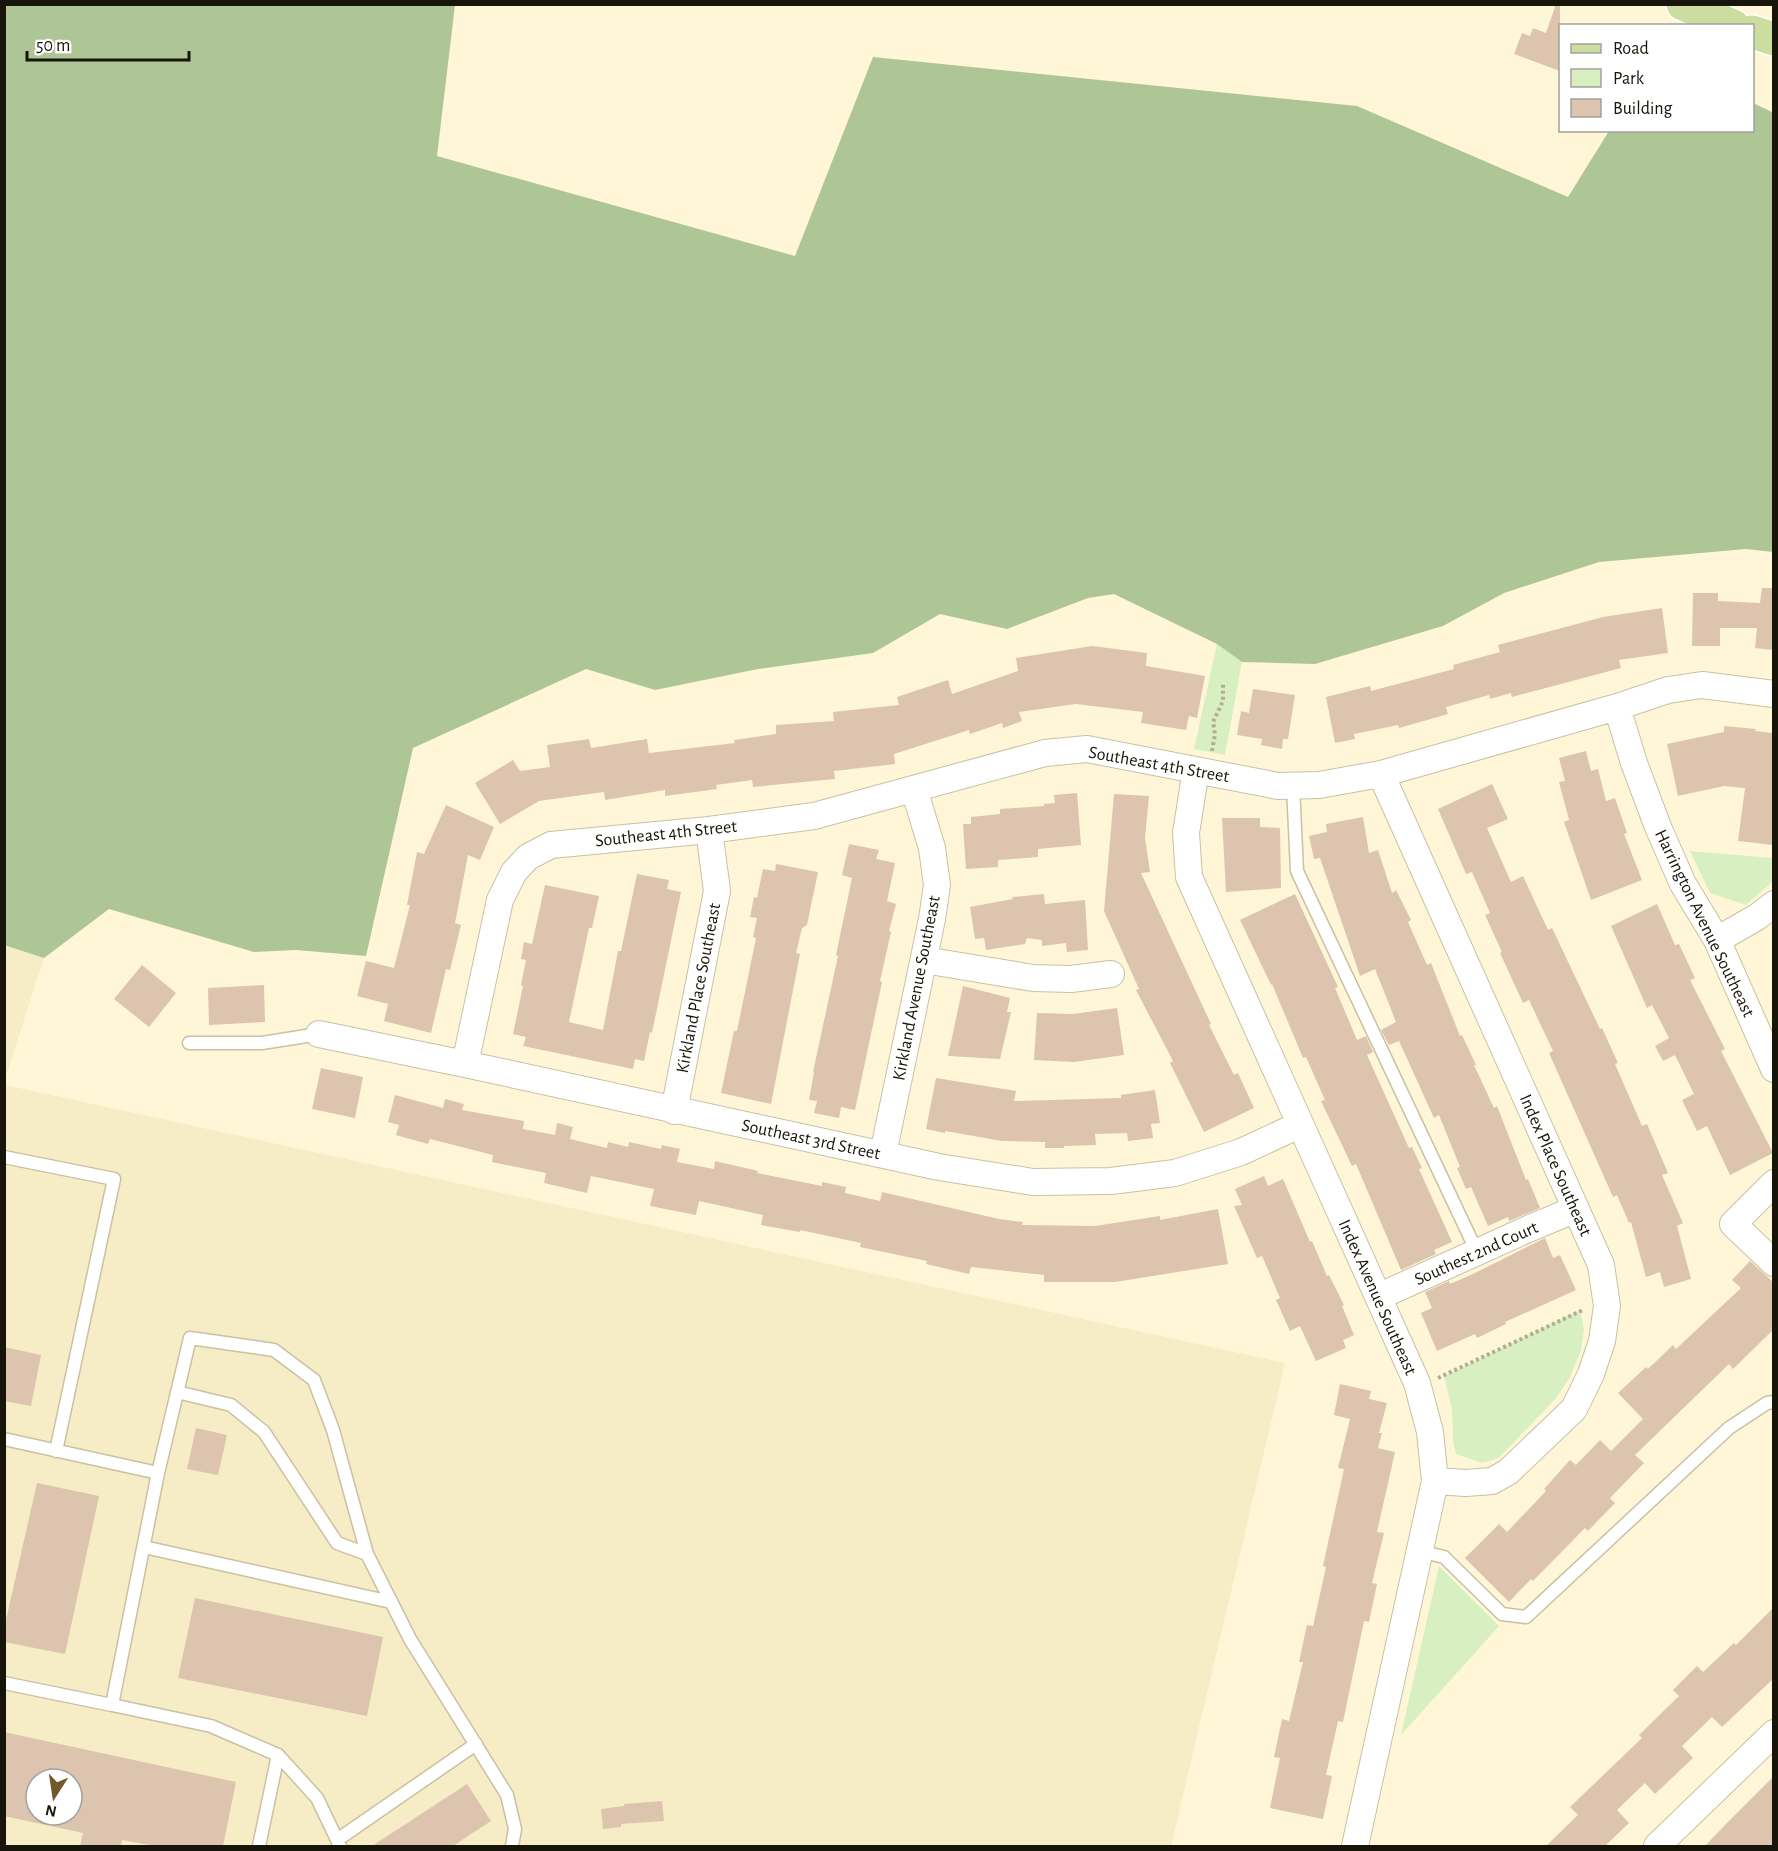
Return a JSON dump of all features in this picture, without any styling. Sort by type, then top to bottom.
[{"type":"main road","points":[[1683,4],[1728,24]]},
{"type":"main road","points":[[1754,33],[1773,39]]},
{"type":"street","name":"Southeast 4th Street","points":[[465,1064],[500,900],[514,872],[528,857],[551,845],[710,830],[814,816],[1045,753],[1087,749],[1278,786],[1319,785],[1381,774],[1617,707],[1668,690],[1702,685],[1773,694]]},
{"type":"street","name":"Harrington Avenue Southeast","points":[[1617,707],[1634,764],[1658,827],[1683,884],[1717,940],[1773,1069]]},
{"type":"street","name":"Index Avenue Southeast","points":[[1201,771],[1186,833],[1189,877],[1418,1387],[1430,1432],[1435,1481],[1355,1846]]},
{"type":"street","name":"Index Place Southeast","points":[[1381,774],[1601,1265],[1606,1299],[1602,1341],[1591,1374],[1574,1409],[1509,1472],[1492,1481],[1466,1483],[1435,1481]]},
{"type":"street","name":"Kirkland Avenue Southeast","points":[[883,1154],[924,960],[936,885],[932,848],[914,789]]},
{"type":"street","name":"Kirkland Place Southeast","points":[[674,1111],[717,891],[710,830]]},
{"type":"street","points":[[1717,940],[1757,917],[1773,904]]},
{"type":"street","points":[[924,960],[1016,977],[1071,979],[1111,974]]},
{"type":"street","name":"Southeast 3rd Street","points":[[319,1034],[939,1167],[1033,1182],[1111,1181],[1175,1173],[1241,1152],[1299,1125]]},
{"type":"street","points":[[1773,1183],[1733,1224],[1773,1263]]},
{"type":"street","name":"Southest 2nd Court","points":[[1378,1297],[1575,1209]]},
{"type":"street","points":[[1657,1846],[1773,1733]]},
{"type":"lane","points":[[1293,786],[1297,871],[1477,1252]]},
{"type":"lane","points":[[189,1043],[262,1043],[319,1034]]},
{"type":"lane","points":[[4,1157],[114,1179],[56,1450]]},
{"type":"lane","points":[[112,1705],[158,1473],[190,1338],[274,1350],[314,1380],[333,1430],[367,1554],[410,1639],[507,1795],[515,1829],[512,1846]]},
{"type":"lane","points":[[177,1392],[231,1406],[264,1432],[337,1543],[367,1554]]},
{"type":"lane","points":[[1419,1551],[1444,1557],[1502,1614],[1526,1617],[1729,1428],[1767,1402],[1773,1402]]},
{"type":"lane","points":[[4,1439],[158,1473]]},
{"type":"lane","points":[[144,1547],[391,1602]]},
{"type":"lane","points":[[4,1683],[211,1726],[278,1755],[316,1798],[338,1844],[476,1744]]},
{"type":"lane","points":[[259,1846],[278,1755]]},
{"type":"path","points":[[1201,771],[1215,740],[1214,717],[1223,701],[1223,683]]},
{"type":"path","points":[[1418,1387],[1606,1299]]},
{"type":"shaded area","points":[[5,945],[44,958],[5,1079]]},
{"type":"shaded area","points":[[5,1085],[1285,1363],[1171,1846],[5,1846]]},
{"type":"green space","points":[[5,4],[455,5],[437,156],[795,256],[873,57],[1357,106],[1568,197],[1608,132],[1754,132],[1754,103],[1774,113],[1773,552],[1746,549],[1599,562],[1504,593],[1443,626],[1315,664],[1242,662],[1217,644],[1114,594],[1088,598],[1007,629],[940,614],[873,653],[758,669],[655,690],[586,669],[413,748],[366,956],[296,950],[254,952],[109,909],[44,958],[4,945]]},
{"type":"green space","points":[[1217,644],[1242,662],[1225,755],[1194,749]]},
{"type":"green space","points":[[1690,851],[1773,858],[1773,881],[1746,905],[1710,893]]},
{"type":"green space","points":[[1580,1310],[1584,1329],[1581,1351],[1569,1379],[1557,1397],[1499,1458],[1482,1463],[1456,1454],[1453,1441],[1452,1409],[1444,1376]]},
{"type":"green space","points":[[1439,1566],[1499,1626],[1401,1735]]},
{"type":"building","points":[[1556,4],[1560,4],[1559,71],[1514,54],[1522,33],[1530,36],[1533,28],[1546,33]]},
{"type":"building","points":[[1762,588],[1773,588],[1773,650],[1755,648],[1757,628],[1720,628],[1720,646],[1692,646],[1693,593],[1718,593],[1718,601],[1760,603]]},
{"type":"building","points":[[1662,608],[1668,653],[1619,660],[1621,668],[1512,697],[1511,693],[1490,699],[1489,695],[1446,707],[1448,714],[1399,728],[1398,725],[1354,734],[1355,739],[1335,743],[1326,697],[1370,686],[1371,691],[1454,669],[1453,665],[1500,652],[1498,645],[1603,617]]},
{"type":"building","points":[[1092,646],[1147,653],[1146,666],[1205,676],[1197,718],[1189,716],[1186,730],[1141,723],[1143,712],[1076,704],[1019,712],[1022,721],[1003,728],[1002,723],[970,734],[969,730],[894,754],[895,764],[834,771],[835,779],[753,787],[752,780],[716,785],[717,789],[665,796],[665,790],[605,800],[604,792],[539,801],[500,824],[475,783],[513,760],[520,771],[550,767],[547,745],[589,739],[591,748],[647,739],[649,753],[735,743],[734,740],[776,734],[776,725],[834,721],[833,712],[899,705],[897,697],[948,680],[952,694],[1018,671],[1016,658]]},
{"type":"building","points":[[1253,689],[1295,695],[1288,739],[1283,739],[1282,749],[1261,745],[1262,739],[1237,735],[1241,711],[1249,713]]},
{"type":"building","points":[[1724,726],[1773,733],[1773,845],[1738,841],[1745,788],[1724,786],[1678,796],[1667,744],[1724,732]]},
{"type":"building","points":[[1586,751],[1591,771],[1598,769],[1606,801],[1615,798],[1627,833],[1624,834],[1642,880],[1591,900],[1564,822],[1569,820],[1559,782],[1565,781],[1559,758]]},
{"type":"building","points":[[1492,784],[1508,819],[1487,828],[1511,882],[1523,876],[1548,930],[1552,928],[1618,1063],[1615,1064],[1642,1126],[1647,1124],[1668,1173],[1662,1175],[1683,1223],[1677,1226],[1691,1279],[1664,1287],[1660,1272],[1646,1277],[1631,1222],[1629,1223],[1617,1195],[1613,1197],[1549,1053],[1553,1051],[1529,1000],[1523,1003],[1485,915],[1490,913],[1472,872],[1466,874],[1438,809]]},
{"type":"building","points":[[1077,793],[1081,845],[1038,849],[1038,857],[998,860],[998,867],[966,869],[963,824],[971,824],[971,817],[1000,814],[1000,809],[1044,806],[1044,804],[1055,803],[1054,795]]},
{"type":"building","points":[[1114,794],[1149,796],[1145,838],[1150,872],[1141,873],[1211,1024],[1209,1025],[1234,1075],[1238,1073],[1254,1108],[1204,1132],[1170,1063],[1173,1061],[1136,990],[1139,989],[1104,911]]},
{"type":"building","points":[[446,805],[494,827],[480,860],[468,855],[455,923],[461,925],[450,970],[446,969],[431,1033],[384,1021],[388,1004],[357,996],[366,961],[394,968],[410,905],[407,905],[417,852],[424,854]]},
{"type":"building","points":[[1363,817],[1369,853],[1378,850],[1392,893],[1396,890],[1411,920],[1408,922],[1427,965],[1431,963],[1460,1036],[1462,1035],[1494,1108],[1497,1106],[1526,1180],[1528,1179],[1540,1208],[1509,1221],[1508,1217],[1488,1226],[1471,1187],[1466,1189],[1457,1168],[1460,1167],[1439,1115],[1434,1118],[1399,1041],[1389,1045],[1381,1030],[1396,1022],[1375,969],[1360,976],[1320,858],[1314,859],[1309,836],[1327,832],[1326,824]]},
{"type":"building","points":[[1222,818],[1260,818],[1260,827],[1280,828],[1281,888],[1226,892]]},
{"type":"building","points":[[849,844],[879,850],[876,859],[895,863],[887,901],[896,904],[855,1110],[841,1107],[839,1118],[814,1113],[817,1101],[809,1100],[852,878],[842,875]]},
{"type":"building","points":[[776,864],[818,872],[807,925],[802,928],[796,953],[800,954],[771,1104],[721,1093],[734,1031],[737,1031],[756,938],[753,937],[757,918],[750,917],[754,897],[757,898],[763,869],[775,871]]},
{"type":"building","points":[[637,874],[669,880],[667,889],[681,892],[652,1033],[650,1032],[644,1061],[635,1059],[633,1069],[523,1046],[526,1037],[513,1034],[526,960],[521,959],[524,942],[532,944],[545,885],[599,896],[592,928],[589,928],[569,1022],[603,1030],[618,951],[621,951]]},
{"type":"building","points":[[1044,894],[1045,904],[1085,900],[1088,950],[1067,952],[1066,943],[1042,946],[1042,940],[1027,938],[1025,944],[986,950],[984,938],[975,939],[970,907],[1013,899],[1012,897]]},
{"type":"building","points":[[1295,894],[1338,987],[1335,988],[1357,1040],[1366,1036],[1373,1052],[1367,1055],[1409,1148],[1412,1147],[1422,1168],[1419,1169],[1452,1242],[1434,1250],[1436,1254],[1401,1270],[1356,1164],[1352,1166],[1321,1101],[1325,1100],[1306,1057],[1303,1058],[1272,984],[1240,920]]},
{"type":"building","points":[[1657,904],[1675,945],[1679,944],[1695,978],[1690,980],[1725,1049],[1721,1051],[1773,1153],[1730,1175],[1707,1126],[1697,1131],[1682,1100],[1694,1094],[1675,1055],[1663,1061],[1655,1046],[1669,1038],[1652,1005],[1647,1008],[1611,926]]},
{"type":"building","points":[[142,965],[176,993],[149,1027],[114,999]]},
{"type":"building","points":[[264,985],[265,1022],[209,1025],[208,988]]},
{"type":"building","points":[[963,986],[1010,998],[1007,1012],[1011,1012],[1000,1059],[948,1056]]},
{"type":"building","points":[[1117,1008],[1124,1055],[1074,1062],[1034,1060],[1037,1013],[1073,1014]]},
{"type":"building","points":[[321,1068],[363,1077],[355,1118],[312,1109]]},
{"type":"building","points":[[936,1078],[1016,1091],[1014,1101],[1121,1098],[1121,1095],[1155,1090],[1160,1123],[1151,1124],[1153,1138],[1128,1141],[1127,1133],[1095,1134],[1096,1145],[1064,1146],[1064,1148],[1045,1148],[1045,1142],[1002,1141],[945,1131],[945,1133],[926,1129]]},
{"type":"building","points":[[395,1095],[443,1108],[445,1099],[464,1104],[462,1110],[524,1121],[523,1129],[555,1135],[557,1123],[573,1127],[570,1139],[607,1148],[608,1142],[628,1147],[629,1142],[661,1149],[662,1145],[680,1149],[677,1162],[714,1169],[715,1161],[758,1171],[757,1173],[822,1186],[822,1182],[846,1187],[845,1193],[880,1201],[882,1192],[999,1219],[1023,1222],[1022,1225],[1095,1226],[1160,1216],[1160,1220],[1218,1209],[1228,1264],[1115,1282],[1044,1282],[1044,1275],[971,1267],[969,1274],[926,1264],[927,1261],[860,1247],[861,1243],[800,1230],[800,1232],[761,1225],[763,1215],[699,1201],[696,1215],[650,1206],[654,1189],[591,1176],[587,1193],[544,1183],[546,1173],[492,1162],[493,1155],[430,1139],[428,1144],[396,1135],[399,1125],[388,1122]]},
{"type":"building","points":[[1264,1176],[1268,1186],[1283,1179],[1310,1242],[1312,1241],[1327,1276],[1329,1275],[1344,1305],[1342,1306],[1354,1335],[1343,1340],[1346,1348],[1316,1361],[1300,1326],[1290,1331],[1276,1300],[1280,1298],[1262,1256],[1257,1258],[1234,1206],[1242,1205],[1235,1189]]},
{"type":"building","points":[[1545,1238],[1553,1258],[1560,1255],[1576,1290],[1505,1322],[1506,1324],[1477,1338],[1475,1334],[1437,1351],[1421,1313],[1432,1308],[1425,1292],[1449,1281],[1450,1284],[1473,1274]]},
{"type":"building","points":[[1750,1261],[1773,1282],[1773,1330],[1733,1369],[1729,1364],[1635,1455],[1644,1463],[1610,1498],[1615,1503],[1588,1531],[1585,1528],[1509,1602],[1465,1558],[1499,1524],[1507,1532],[1546,1491],[1544,1489],[1570,1460],[1576,1465],[1600,1440],[1611,1451],[1643,1419],[1618,1393],[1673,1345],[1676,1349],[1741,1288],[1732,1280]]},
{"type":"building","points":[[4,1347],[41,1355],[31,1406],[4,1401]]},
{"type":"building","points":[[1340,1384],[1371,1391],[1369,1399],[1387,1403],[1379,1433],[1382,1433],[1378,1448],[1395,1452],[1377,1532],[1384,1533],[1372,1583],[1377,1584],[1369,1622],[1364,1621],[1343,1722],[1338,1721],[1326,1775],[1332,1776],[1323,1819],[1270,1808],[1280,1758],[1274,1757],[1282,1719],[1289,1721],[1303,1662],[1299,1662],[1307,1625],[1313,1626],[1326,1567],[1323,1566],[1344,1469],[1338,1468],[1350,1419],[1334,1415]]},
{"type":"building","points":[[196,1428],[227,1435],[218,1475],[187,1469]]},
{"type":"building","points":[[37,1483],[99,1496],[65,1654],[4,1642],[4,1629]]},
{"type":"building","points":[[195,1598],[383,1637],[367,1716],[178,1678]]},
{"type":"building","points":[[1773,1608],[1773,1679],[1722,1727],[1712,1717],[1682,1746],[1693,1758],[1655,1794],[1645,1783],[1617,1810],[1629,1823],[1605,1846],[1546,1846],[1578,1815],[1570,1807],[1642,1738],[1639,1735],[1679,1696],[1673,1690],[1697,1666],[1703,1672],[1734,1643],[1736,1645]]},
{"type":"building","points":[[4,1732],[236,1782],[223,1846],[155,1846],[122,1840],[121,1846],[80,1846],[83,1833],[55,1827],[84,1827],[84,1767],[24,1767],[24,1820],[4,1816]]},
{"type":"building","points":[[1773,1777],[1773,1846],[1705,1846],[1724,1826]]},
{"type":"building","points":[[467,1784],[491,1821],[453,1846],[372,1846]]},
{"type":"building","points":[[662,1801],[664,1821],[621,1824],[621,1827],[603,1829],[601,1809],[624,1806],[624,1804]]}]
